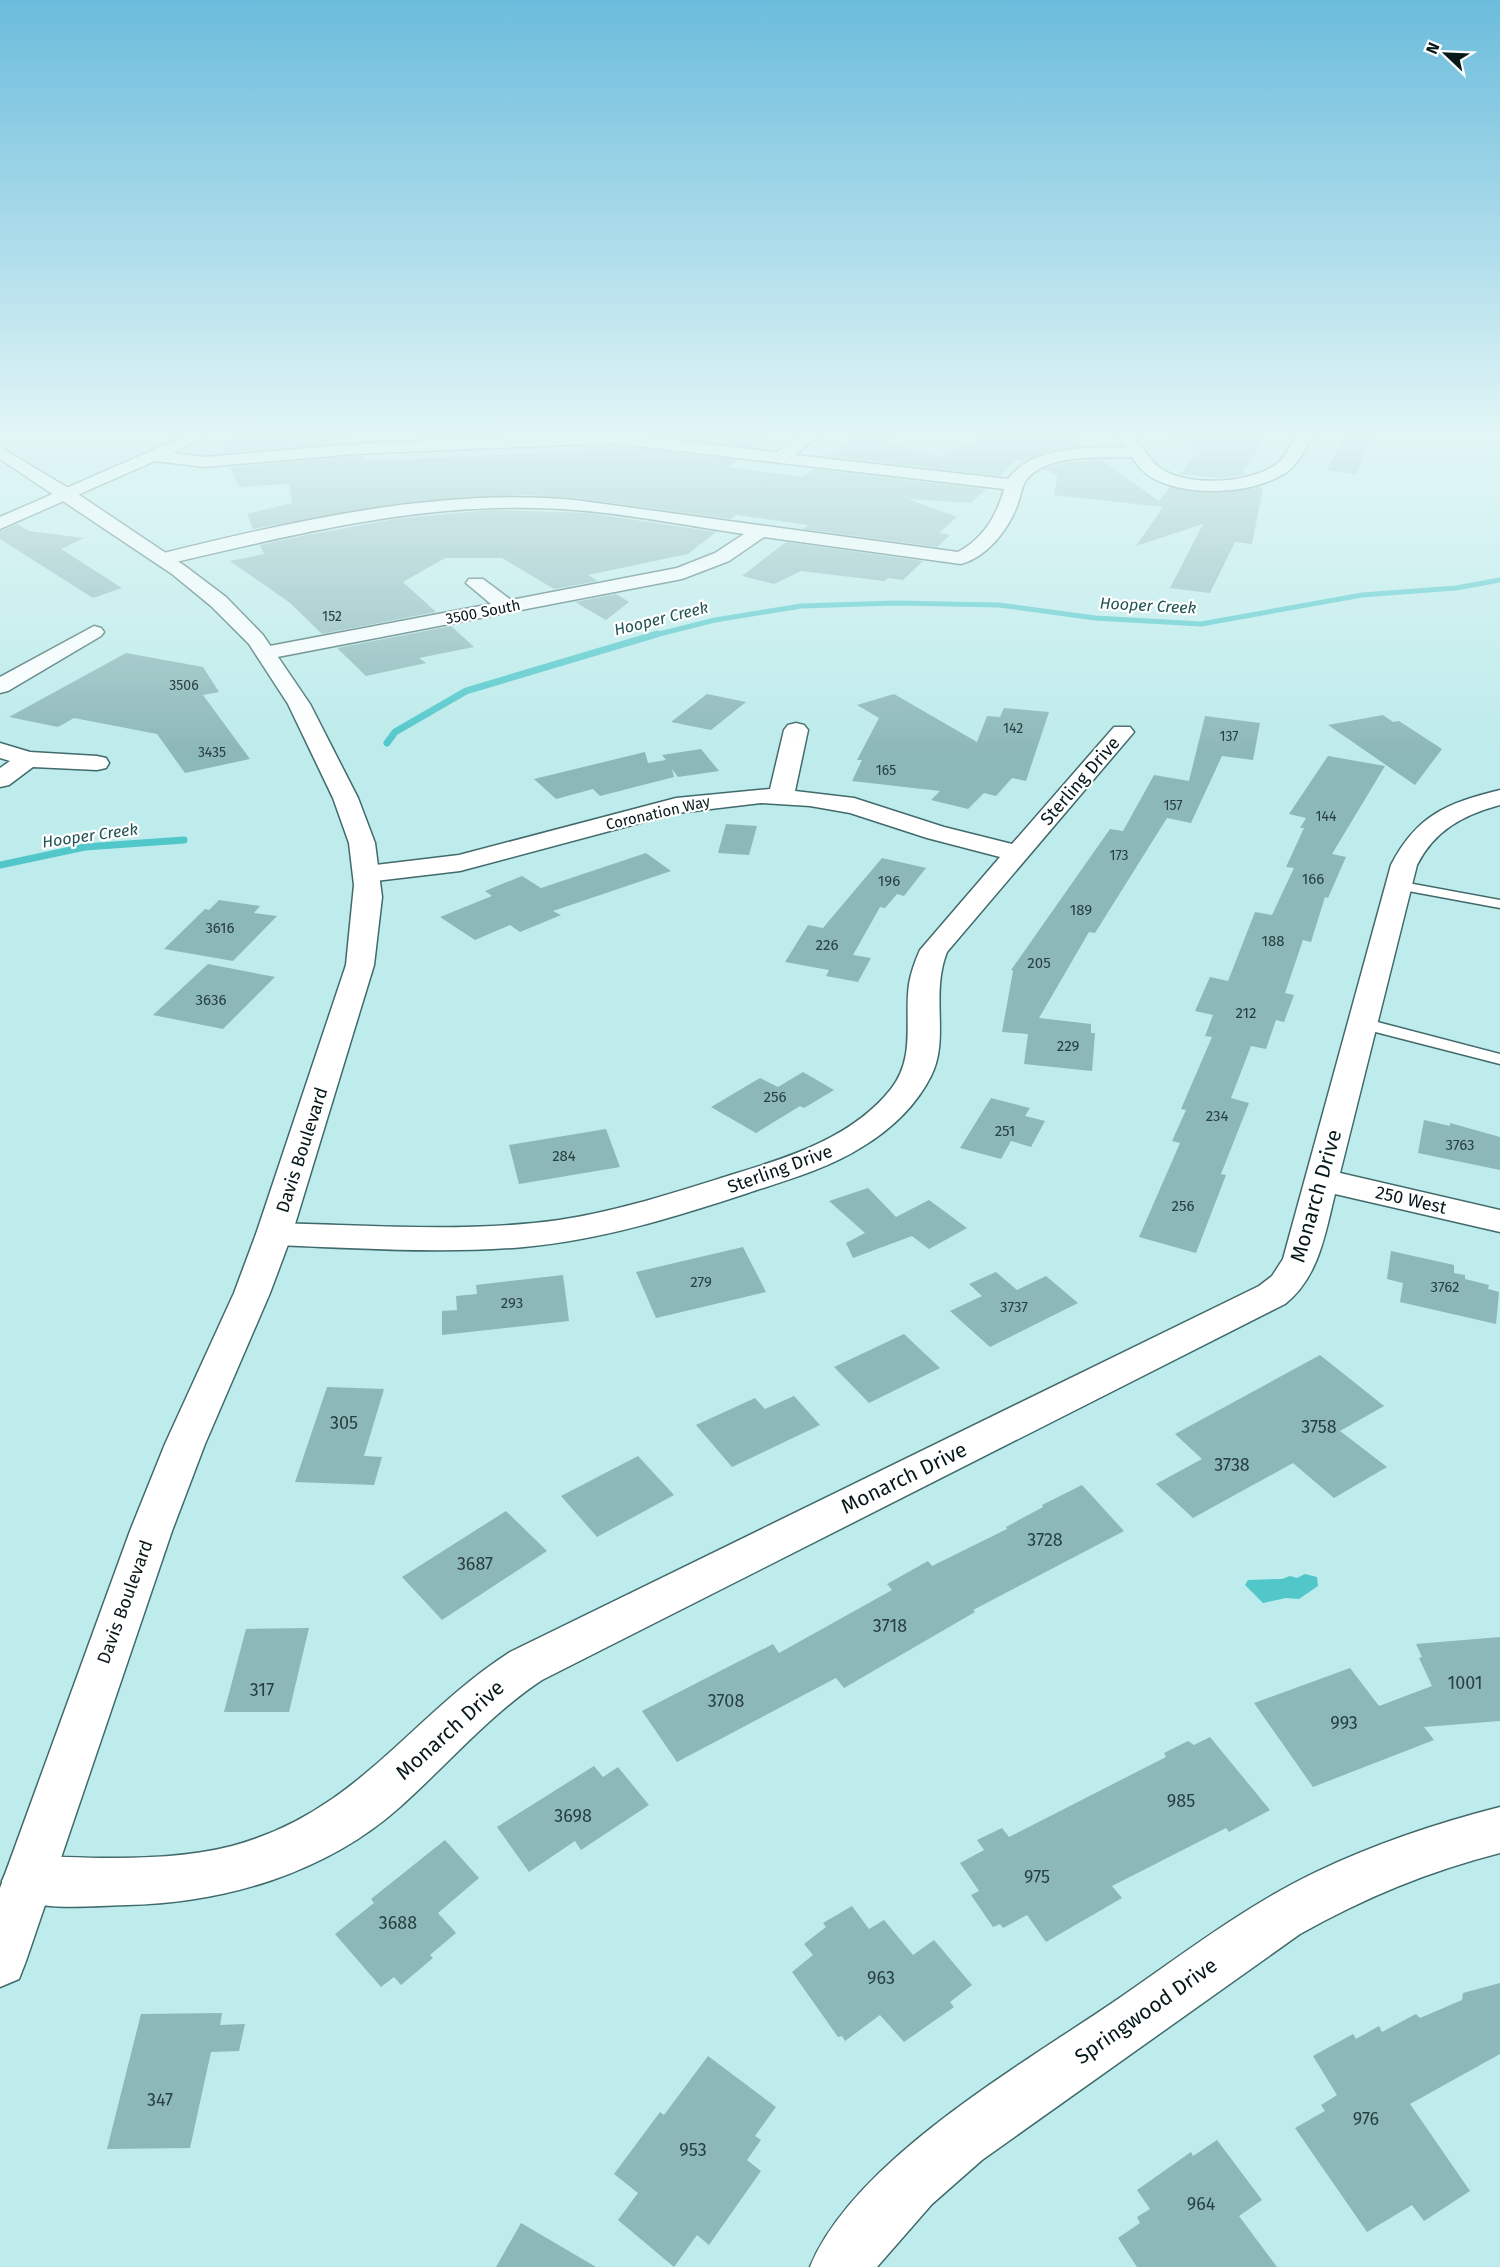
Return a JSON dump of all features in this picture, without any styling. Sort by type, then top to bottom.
[{"type":"street","name":"Davis Boulevard","points":[[0,1961],[151,1531],[185,1444],[252,1293],[274,1234],[360,965],[365,932],[367,874],[356,824],[312,729],[267,652],[219,602],[133,539]]},
{"type":"street","points":[[163,559],[253,539]]},
{"type":"street","name":"3500 South","points":[[267,652],[695,569],[722,557],[749,539]]},
{"type":"street","points":[[818,539],[961,558],[972,552],[984,539]]},
{"type":"street","points":[[476,583],[508,607]]},
{"type":"street","points":[[0,686],[94,632]]},
{"type":"street","points":[[781,797],[796,730]]},
{"type":"street","name":"Sterling Drive","points":[[274,1234],[471,1237],[558,1232],[647,1214],[830,1153],[886,1113],[914,1080],[920,1067],[927,1036],[922,987],[928,961],[943,938],[1122,732]]},
{"type":"street","points":[[0,750],[28,759],[97,763]]},
{"type":"street","points":[[0,780],[28,759]]},
{"type":"street","name":"Coronation Way","points":[[367,874],[460,863],[686,804],[738,797],[781,797],[854,806],[936,833],[1018,853]]},
{"type":"street","name":"Monarch Drive","points":[[28,1881],[176,1879],[210,1873],[282,1851],[350,1817],[381,1793],[499,1682],[526,1666],[1272,1295],[1290,1279],[1301,1259],[1397,885],[1408,851],[1424,832],[1447,816],[1500,798]]},
{"type":"street","name":"250 West","points":[[1322,1180],[1500,1221]]},
{"type":"street","name":"Springwood Drive","points":[[840,2267],[865,2233],[911,2183],[962,2140],[1272,1924],[1332,1888],[1388,1864],[1449,1842],[1500,1830]]},
{"type":"lane","points":[[1397,885],[1500,904]]},
{"type":"lane","points":[[1362,1023],[1500,1059]]},
{"type":"water","points":[[1305,1574],[1317,1577],[1318,1586],[1299,1599],[1286,1598],[1263,1603],[1245,1585],[1248,1580],[1282,1579],[1290,1576],[1297,1578]]},
{"type":"building","points":[[0,539],[82,539],[61,549],[122,588],[93,598]]},
{"type":"building","points":[[289,539],[707,539],[688,554],[588,575],[598,581],[554,589],[502,558],[445,558],[403,582],[436,612],[322,634],[289,602],[230,561],[264,554],[260,545]]},
{"type":"building","points":[[876,539],[946,539],[937,547]]},
{"type":"building","points":[[1141,539],[1158,539],[1136,546]]},
{"type":"building","points":[[1195,539],[1253,539],[1252,544],[1235,542],[1210,593],[1170,588]]},
{"type":"building","points":[[786,542],[923,561],[903,580],[888,578],[884,581],[801,571],[774,584],[742,576]]},
{"type":"building","points":[[616,594],[629,602],[606,620],[575,602]]},
{"type":"building","points":[[451,626],[474,647],[419,658],[426,663],[366,676],[337,648]]},
{"type":"building","points":[[126,653],[203,667],[219,692],[203,695],[250,759],[185,773],[157,734],[74,718],[58,727],[9,717]]},
{"type":"building","points":[[707,694],[746,702],[711,730],[671,722]]},
{"type":"building","points":[[894,694],[977,742],[987,716],[1000,717],[1004,708],[1049,712],[1026,781],[1012,778],[996,796],[984,793],[968,809],[931,800],[940,791],[852,781],[862,760],[857,760],[879,718],[857,705]]},
{"type":"building","points":[[1383,715],[1393,722],[1399,721],[1442,749],[1415,785],[1328,725]]},
{"type":"building","points":[[1205,716],[1260,723],[1253,760],[1222,756],[1191,823],[1167,818],[1095,933],[1089,932],[1039,1018],[1091,1024],[1091,1033],[1095,1033],[1092,1071],[1024,1064],[1028,1034],[1002,1032],[1013,971],[1011,970],[1110,829],[1123,831],[1154,775],[1189,781]]},
{"type":"building","points":[[701,749],[719,771],[678,777],[672,769],[674,777],[600,796],[593,789],[556,799],[534,779],[645,752],[648,763],[666,760],[662,755]]},
{"type":"building","points":[[1328,756],[1385,766],[1332,854],[1346,857],[1328,898],[1325,897],[1311,942],[1303,940],[1285,993],[1294,995],[1284,1022],[1276,1020],[1266,1049],[1251,1046],[1231,1098],[1249,1103],[1221,1174],[1226,1175],[1196,1253],[1139,1237],[1180,1143],[1172,1141],[1186,1110],[1181,1109],[1212,1037],[1205,1036],[1213,1015],[1195,1011],[1210,977],[1228,981],[1255,912],[1272,915],[1294,868],[1286,867],[1304,828],[1300,828],[1306,818],[1289,814]]},
{"type":"building","points":[[726,824],[757,826],[749,855],[718,853]]},
{"type":"building","points":[[646,853],[671,871],[553,911],[561,915],[520,932],[510,925],[475,940],[440,917],[492,896],[485,891],[522,876],[541,888]]},
{"type":"building","points":[[882,858],[926,868],[904,896],[897,894],[885,908],[880,907],[853,955],[871,958],[858,982],[826,976],[829,970],[785,962],[808,925],[823,928]]},
{"type":"building","points":[[219,900],[260,906],[254,913],[277,916],[233,961],[164,949],[205,909],[209,910]]},
{"type":"building","points":[[208,964],[275,977],[223,1029],[153,1015]]},
{"type":"building","points":[[803,1072],[834,1090],[804,1108],[800,1106],[756,1133],[711,1107],[760,1078],[778,1087]]},
{"type":"building","points":[[991,1098],[1030,1108],[1025,1116],[1045,1121],[1031,1147],[1011,1141],[1001,1159],[960,1148]]},
{"type":"building","points":[[1424,1120],[1450,1126],[1450,1123],[1500,1137],[1500,1170],[1418,1153]]},
{"type":"building","points":[[606,1129],[620,1167],[519,1184],[509,1145]]},
{"type":"building","points":[[868,1188],[896,1217],[929,1200],[967,1228],[929,1249],[912,1236],[853,1258],[846,1243],[865,1233],[829,1201]]},
{"type":"building","points":[[743,1247],[766,1292],[656,1318],[636,1272]]},
{"type":"building","points":[[1391,1251],[1454,1265],[1454,1273],[1465,1275],[1465,1279],[1489,1285],[1488,1289],[1499,1292],[1496,1324],[1400,1302],[1403,1283],[1387,1279]]},
{"type":"building","points":[[996,1272],[1017,1290],[1046,1276],[1078,1303],[990,1347],[950,1311],[982,1296],[969,1284]]},
{"type":"building","points":[[563,1275],[569,1321],[442,1335],[442,1311],[457,1310],[456,1296],[477,1294],[476,1285]]},
{"type":"building","points":[[904,1334],[940,1368],[869,1403],[834,1367]]},
{"type":"building","points":[[1320,1355],[1384,1406],[1340,1431],[1387,1467],[1334,1498],[1293,1463],[1193,1518],[1156,1484],[1202,1459],[1175,1434]]},
{"type":"building","points":[[327,1387],[384,1389],[364,1456],[382,1457],[374,1485],[295,1482]]},
{"type":"building","points":[[794,1396],[820,1425],[732,1467],[696,1425],[755,1398],[765,1409]]},
{"type":"building","points":[[638,1456],[674,1495],[597,1537],[561,1496]]},
{"type":"building","points":[[1082,1485],[1124,1531],[973,1610],[975,1612],[844,1688],[836,1678],[677,1762],[642,1711],[773,1644],[779,1653],[892,1590],[887,1584],[928,1561],[932,1566],[1007,1529],[1006,1527],[1043,1507],[1042,1505]]},
{"type":"building","points":[[506,1511],[547,1551],[442,1620],[402,1577]]},
{"type":"building","points":[[309,1628],[289,1712],[224,1712],[246,1629]]},
{"type":"building","points":[[1500,1637],[1500,1721],[1424,1727],[1434,1740],[1313,1787],[1254,1703],[1350,1668],[1379,1706],[1432,1686],[1419,1658],[1422,1657],[1416,1644]]},
{"type":"building","points":[[1210,1737],[1270,1810],[1229,1832],[1226,1828],[1112,1886],[1122,1898],[1046,1942],[1027,1915],[1003,1928],[1000,1924],[993,1927],[971,1895],[979,1891],[960,1863],[984,1850],[977,1840],[1002,1828],[1009,1837],[1166,1757],[1164,1753],[1188,1741],[1194,1745]]},
{"type":"building","points":[[594,1766],[603,1777],[618,1767],[649,1805],[581,1850],[575,1841],[529,1872],[497,1827]]},
{"type":"building","points":[[445,1840],[479,1878],[438,1913],[456,1933],[430,1955],[433,1958],[401,1985],[394,1977],[381,1987],[335,1934],[374,1903],[371,1899]]},
{"type":"building","points":[[852,1906],[869,1929],[884,1920],[913,1955],[934,1940],[972,1985],[950,2002],[954,2007],[904,2042],[880,2015],[845,2041],[842,2036],[838,2037],[792,1972],[813,1955],[804,1944],[826,1927],[823,1923]]},
{"type":"building","points":[[1500,1983],[1500,2054],[1410,2104],[1470,2191],[1424,2221],[1412,2205],[1367,2232],[1295,2128],[1325,2111],[1321,2105],[1337,2095],[1313,2056],[1353,2034],[1356,2039],[1379,2026],[1382,2032],[1416,2014],[1420,2018],[1462,2000],[1463,1993]]},
{"type":"building","points":[[222,2013],[220,2025],[245,2024],[239,2051],[211,2052],[190,2148],[107,2149],[141,2014]]},
{"type":"building","points":[[708,2056],[776,2107],[755,2136],[761,2140],[747,2160],[761,2171],[709,2245],[697,2235],[674,2267],[618,2220],[638,2193],[614,2174],[660,2112],[664,2115]]},
{"type":"building","points":[[1217,2140],[1262,2200],[1239,2216],[1277,2267],[1137,2267],[1118,2238],[1140,2223],[1137,2217],[1150,2209],[1137,2190],[1191,2152],[1193,2156]]},
{"type":"building","points":[[521,2223],[596,2267],[496,2267]]},
{"type":"waterway","name":"Hooper Creek","points":[[651,636],[715,620],[801,606],[896,603],[999,605],[1095,618],[1201,624],[1362,595],[1456,588],[1500,580]]},
{"type":"waterway","name":"Hooper Creek","points":[[387,743],[395,732],[466,691],[657,634]]},
{"type":"waterway","name":"Hooper Creek","points":[[0,865],[85,847],[184,840]]}]
